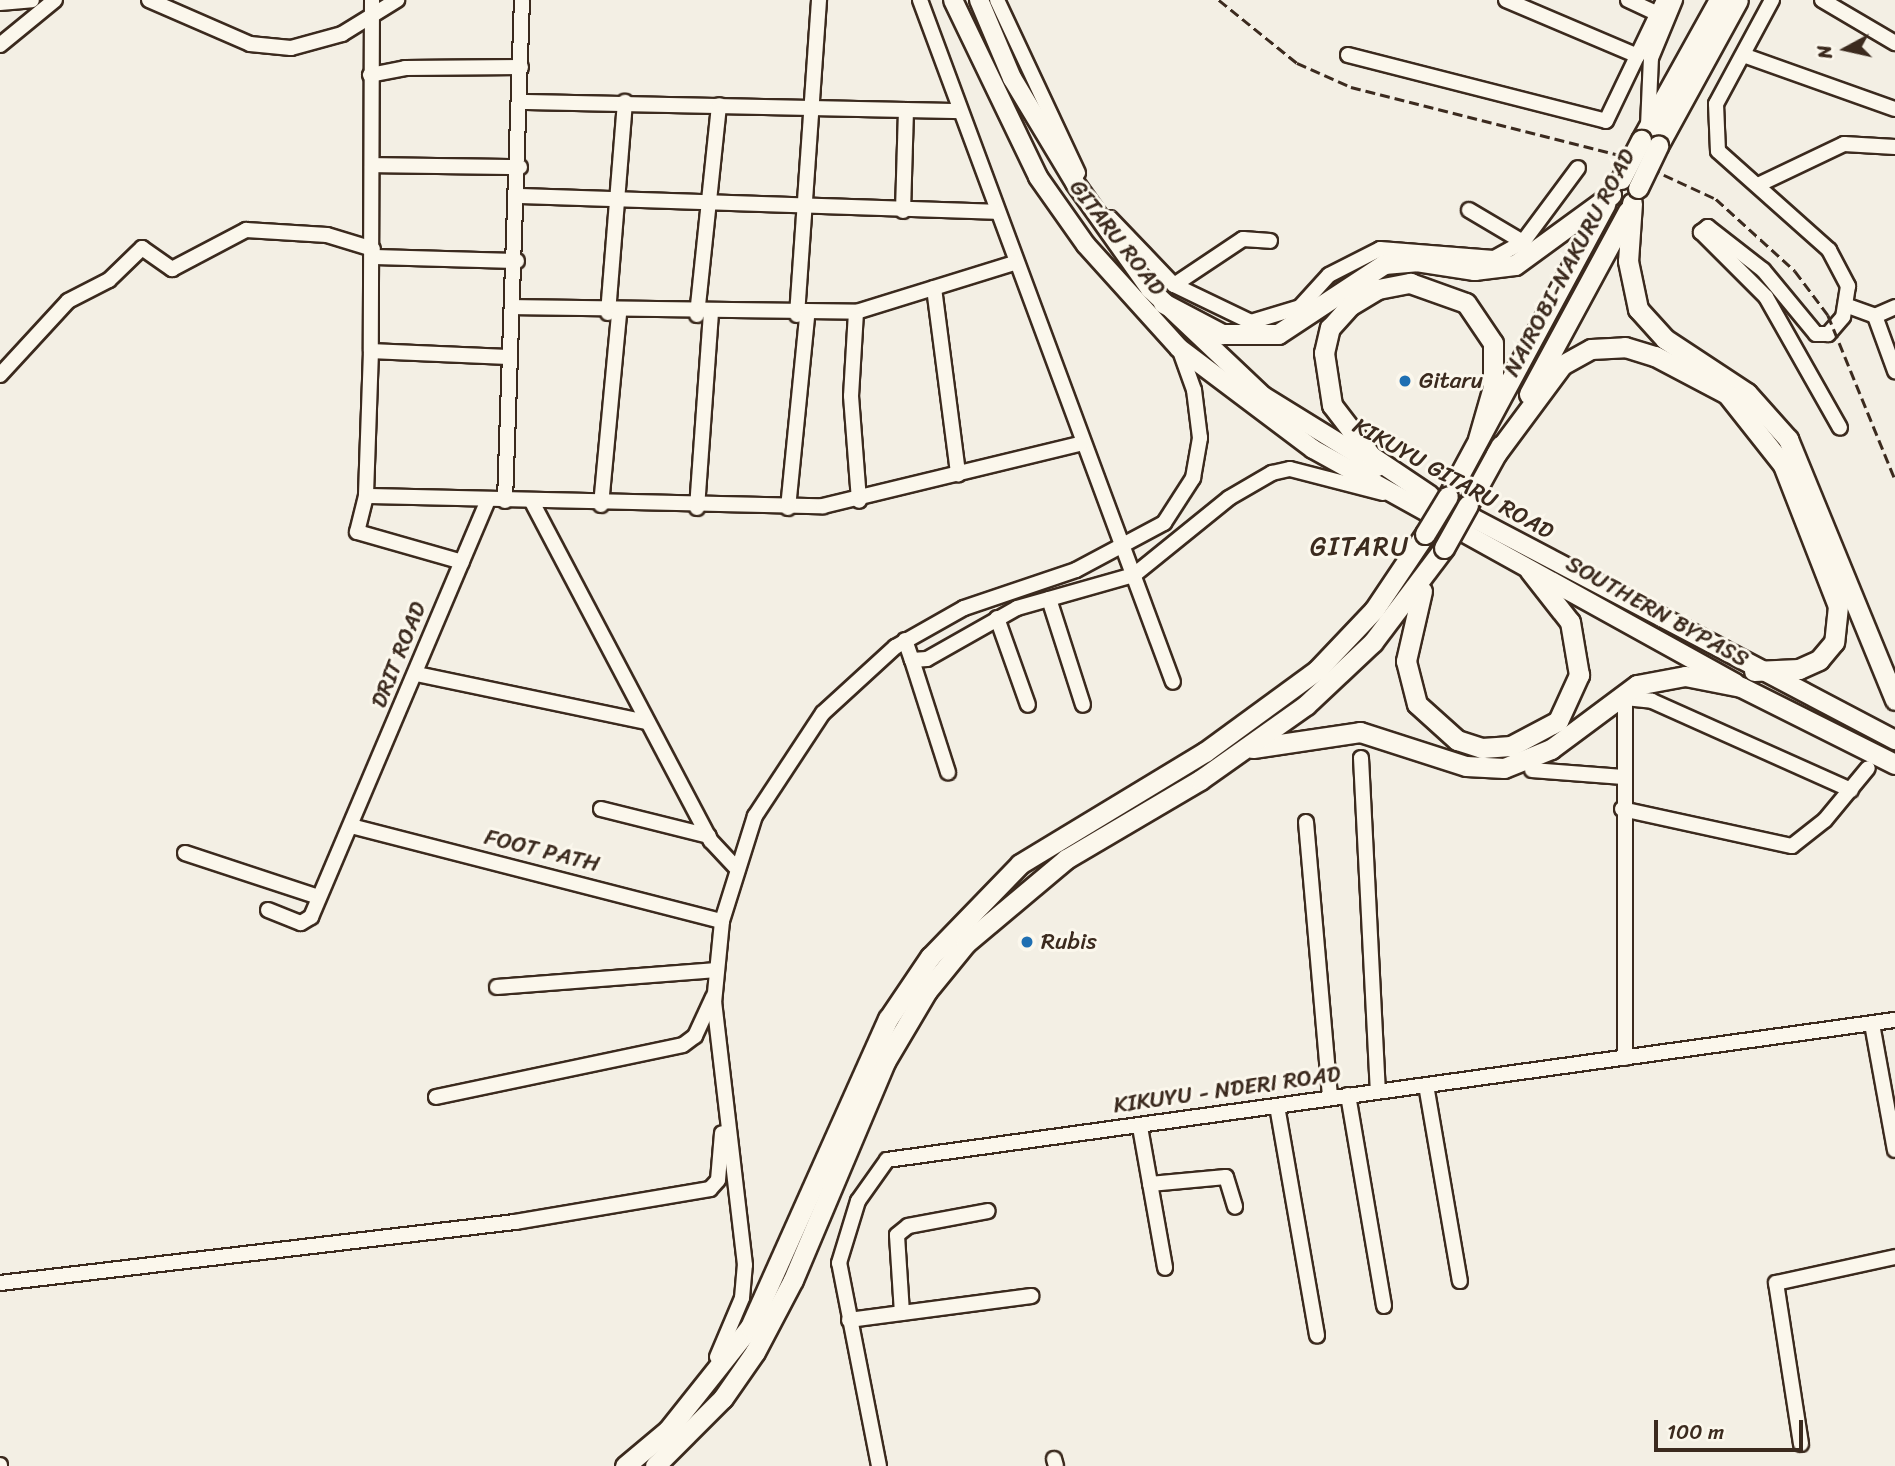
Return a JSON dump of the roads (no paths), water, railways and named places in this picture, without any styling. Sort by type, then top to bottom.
[{"type":"highway","name":"NAIROBI-NAKURU ROAD","points":[[1427,577],[1496,454],[1719,0]]},
{"type":"highway","name":"NAIROBI-NAKURU ROAD","points":[[1649,138],[1738,0]]},
{"type":"highway","points":[[1163,303],[1222,334],[1278,334],[1384,264],[1515,265],[1625,191]]},
{"type":"highway","points":[[1625,191],[1628,261],[1638,309],[1665,339],[1747,393],[1788,439],[1895,700]]},
{"type":"highway","name":"NAIROBI-NAKURU ROAD","points":[[668,1430],[750,1326],[888,1019],[930,957],[1020,864],[1205,752],[1309,677],[1374,610],[1426,534],[1438,496],[1478,439],[1625,191]]},
{"type":"highway","points":[[1438,496],[1371,456],[1332,405],[1324,353],[1330,328],[1351,305],[1378,289],[1410,283],[1453,294],[1471,309],[1493,343],[1494,363],[1478,439]]},
{"type":"highway","points":[[1496,454],[1562,365],[1591,349],[1625,347],[1655,356],[1727,394],[1783,465],[1832,583],[1839,617],[1834,642],[1819,660],[1798,670],[1754,671]]},
{"type":"highway","points":[[1427,577],[1407,648],[1411,691],[1447,735],[1471,746],[1497,748],[1527,741],[1558,721],[1579,674],[1570,622],[1530,571]]},
{"type":"highway","points":[[655,1466],[723,1398],[755,1352],[793,1280],[885,1062],[947,965],[1006,906],[1066,859],[1245,750],[1342,673],[1427,577]]},
{"type":"highway","points":[[1245,750],[1345,731],[1379,735],[1466,765],[1504,768],[1551,748],[1637,685],[1685,676],[1741,687]]},
{"type":"highway","name":"SOUTHERN BYPASS","points":[[1741,687],[1895,764]]},
{"type":"highway","points":[[625,1466],[668,1430]]},
{"type":"main road","name":"GITARU ROAD","points":[[953,0],[1038,177],[1093,253],[1179,348],[1313,449]]},
{"type":"main road","name":"GITARU ROAD","points":[[979,0],[1013,78],[1075,183],[1163,303]]},
{"type":"main road","name":"KIKUYU GITARU ROAD","points":[[1163,303],[1263,396],[1754,671],[1895,740]]},
{"type":"main road","name":"SOUTHERN BYPASS","points":[[1313,449],[1741,687]]},
{"type":"street","points":[[0,3],[32,0]]},
{"type":"street","points":[[0,45],[55,0]]},
{"type":"street","points":[[149,0],[250,44],[277,48],[322,43],[397,0]]},
{"type":"street","points":[[372,0],[369,18],[373,253],[371,351],[366,496],[360,536],[462,562]]},
{"type":"street","points":[[505,501],[507,357],[514,307],[520,196],[522,0]]},
{"type":"street","points":[[788,508],[802,315],[805,206],[818,0]]},
{"type":"street","points":[[920,0],[1080,444],[1133,575],[1172,682]]},
{"type":"street","points":[[997,0],[1088,190],[1174,285],[1251,323],[1300,307],[1329,275],[1380,249],[1494,258],[1523,242],[1578,168]]},
{"type":"street","points":[[1506,0],[1638,56]]},
{"type":"street","points":[[1348,55],[1606,121],[1661,7],[1628,0]]},
{"type":"street","points":[[1649,138],[1647,82],[1675,0]]},
{"type":"street","points":[[1772,0],[1716,104],[1717,151],[1760,184],[1829,250],[1848,286],[1848,306],[1828,334],[1816,334],[1763,270],[1708,227],[1701,229],[1766,297],[1840,428]]},
{"type":"street","points":[[1822,0],[1895,43]]},
{"type":"street","points":[[1743,55],[1895,109]]},
{"type":"street","points":[[370,75],[405,68],[521,67]]},
{"type":"street","points":[[522,102],[625,102],[958,111]]},
{"type":"street","points":[[601,506],[625,102]]},
{"type":"street","points":[[697,508],[708,202],[719,105]]},
{"type":"street","points":[[903,211],[906,110]]},
{"type":"street","points":[[1760,184],[1844,144],[1895,147]]},
{"type":"street","points":[[372,165],[520,167]]},
{"type":"street","points":[[520,196],[995,212]]},
{"type":"street","points":[[1469,210],[1523,242]]},
{"type":"street","points":[[0,375],[68,301],[109,280],[142,248],[172,269],[246,230],[327,235],[373,253],[517,261]]},
{"type":"street","points":[[1174,285],[1243,239],[1270,241]]},
{"type":"street","points":[[514,307],[613,314],[802,315],[856,312],[1014,263]]},
{"type":"street","points":[[934,288],[958,474]]},
{"type":"street","points":[[1848,306],[1875,316],[1895,307]]},
{"type":"street","points":[[856,312],[851,396],[859,501]]},
{"type":"street","points":[[1875,316],[1895,371]]},
{"type":"street","points":[[668,1430],[723,1347],[742,1298],[740,1207],[724,1116],[715,994],[722,921],[736,867],[792,751],[860,676],[905,640],[985,599],[1122,550],[1164,523],[1193,478],[1198,415],[1179,348]]},
{"type":"street","points":[[371,351],[507,357]]},
{"type":"street","points":[[366,496],[601,506],[788,508],[859,501],[1080,444]]},
{"type":"street","points":[[912,660],[927,659],[997,618],[1049,599],[1133,575],[1229,498],[1272,473],[1319,474],[1398,497]]},
{"type":"street","name":"DRIT ROAD","points":[[268,911],[301,923],[312,917],[488,501]]},
{"type":"street","points":[[532,502],[646,722],[709,836],[736,867]]},
{"type":"street","points":[[1049,599],[1083,705]]},
{"type":"street","points":[[997,618],[1028,705]]},
{"type":"street","points":[[905,640],[948,772]]},
{"type":"street","points":[[417,674],[646,722]]},
{"type":"street","points":[[1625,1058],[1622,809],[1625,698],[1631,695],[1851,790]]},
{"type":"street","points":[[1362,758],[1378,1091]]},
{"type":"street","points":[[1622,809],[1792,846],[1851,790],[1868,768]]},
{"type":"street","points":[[1532,770],[1623,777]]},
{"type":"street","points":[[601,809],[709,836]]},
{"type":"street","points":[[1306,822],[1330,1097]]},
{"type":"street","name":"FOOT PATH","points":[[351,826],[722,921]]},
{"type":"street","points":[[185,853],[319,897]]},
{"type":"street","points":[[497,987],[716,970]]},
{"type":"street","points":[[436,1097],[682,1045],[695,1036],[715,994]]},
{"type":"street","name":"KIKUYU - NDERI ROAD","points":[[878,1466],[849,1321],[840,1249],[880,1164],[1330,1097],[1895,1020]]},
{"type":"street","points":[[1872,1024],[1895,1150]]},
{"type":"street","points":[[1426,1085],[1460,1281]]},
{"type":"street","points":[[1348,1095],[1384,1306]]},
{"type":"street","points":[[1277,1106],[1317,1336]]},
{"type":"street","points":[[0,1283],[515,1222],[710,1189],[718,1180],[724,1116]]},
{"type":"street","points":[[1140,1127],[1165,1268]]},
{"type":"street","points":[[1150,1184],[1226,1177],[1235,1207]]},
{"type":"street","points":[[902,1313],[897,1235],[908,1226],[988,1211]]},
{"type":"street","points":[[1801,1444],[1776,1283],[1895,1257]]},
{"type":"street","points":[[849,1321],[1031,1296]]},
{"type":"railway","points":[[1219,0],[1297,63],[1351,87],[1623,156],[1716,199],[1795,271],[1828,315],[1895,479]]},
{"type":"place","name":"Gitaru","points":[[1405,381]]},
{"type":"place","name":"Rubis","points":[[1027,942]]},
{"type":"district","name":"GITARU","points":[[1360,547]]}]
